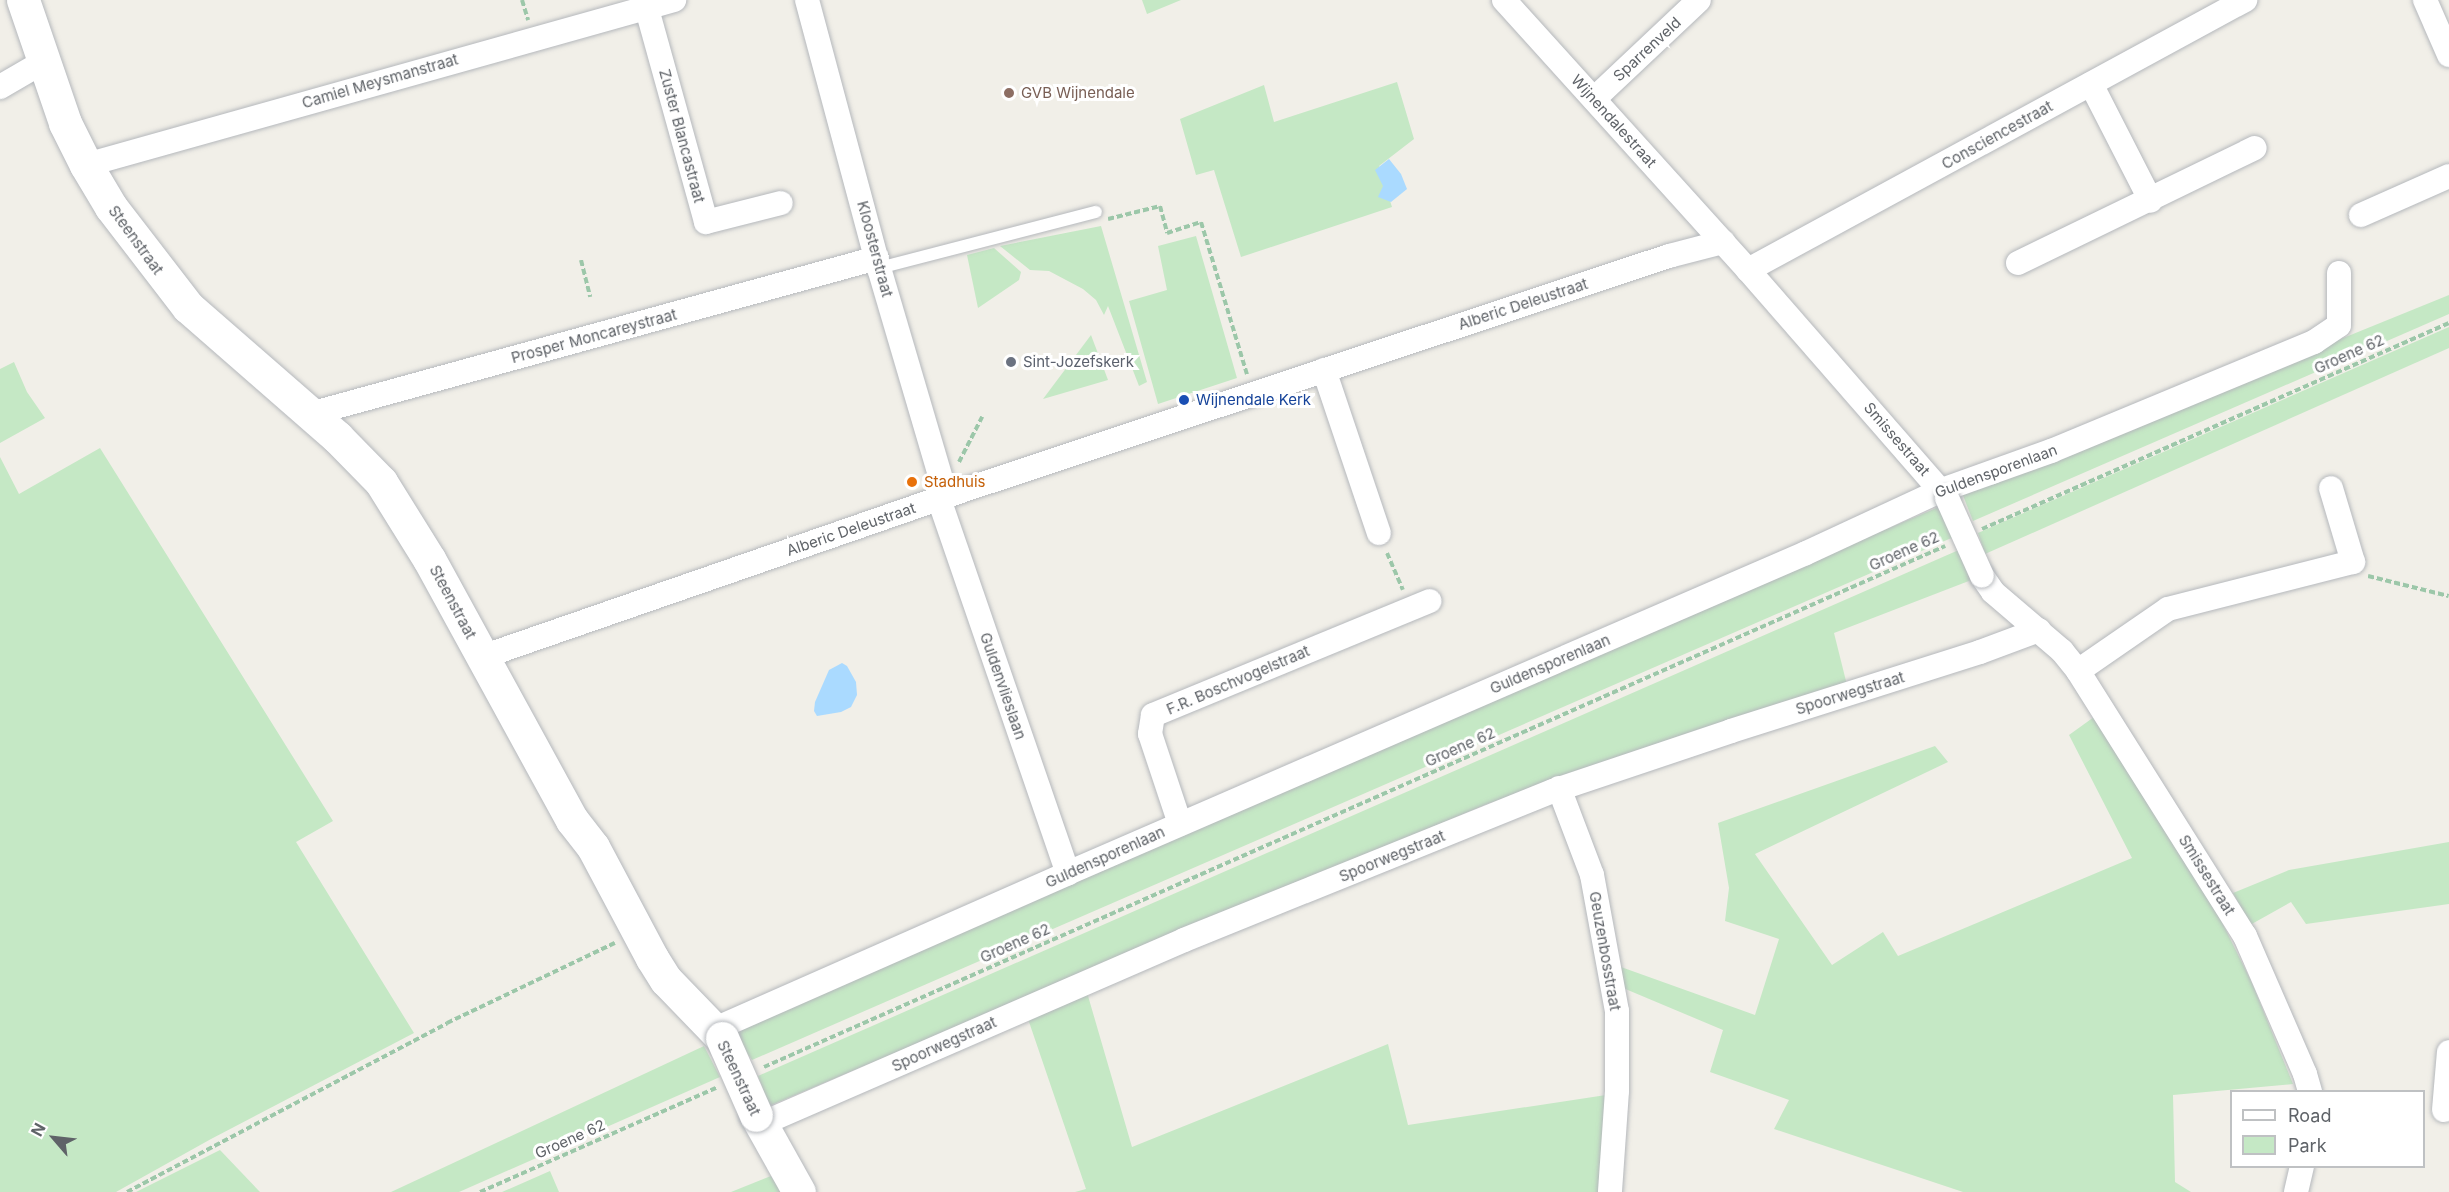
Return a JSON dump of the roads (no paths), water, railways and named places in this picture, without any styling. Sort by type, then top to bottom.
[{"type":"street","name":"Steenstraat","points":[[23,0],[65,123],[86,165],[136,242],[188,307],[363,462],[398,505],[572,820],[593,847],[637,933],[666,980],[719,1034],[758,1119],[799,1192]]},
{"type":"street","name":"Camiel Meysmanstraat","points":[[86,165],[674,0]]},
{"type":"street","name":"Kloosterstraat","points":[[807,0],[878,263],[951,495]]},
{"type":"street","name":"Wijnendalestraat","points":[[1504,0],[1723,242]]},
{"type":"street","name":"Sparrenveld","points":[[1594,99],[1700,0]]},
{"type":"street","name":"Consciencestraat","points":[[1748,270],[2245,0]]},
{"type":"street","points":[[2425,0],[2449,55]]},
{"type":"street","name":"Zuster Blancastraat","points":[[647,9],[706,222],[781,203]]},
{"type":"street","points":[[0,87],[43,62]]},
{"type":"street","points":[[2091,84],[2151,201]]},
{"type":"street","points":[[2018,263],[2151,201],[2255,148]]},
{"type":"street","points":[[2361,215],[2449,176]]},
{"type":"street","name":"Smissestraat","points":[[1723,242],[1944,494],[1982,576],[1993,592],[2062,651],[2078,671],[2245,936],[2305,1074],[2309,1090]]},
{"type":"street","name":"Alberic Deleustraat","points":[[482,657],[951,495],[1324,370],[1669,256],[1723,242]]},
{"type":"street","name":"Prosper Moncareystraat","points":[[310,414],[878,263]]},
{"type":"street","name":"Guldensporenlaan","points":[[719,1034],[1068,873],[1180,824],[1944,494],[2314,342],[2339,325],[2339,273]]},
{"type":"street","points":[[1324,370],[1379,533]]},
{"type":"street","points":[[2078,671],[2168,609],[2353,562],[2331,488]]},
{"type":"street","name":"Guldenvlieslaan","points":[[951,495],[1068,873]]},
{"type":"street","name":"F.R. Boschvogelstraat","points":[[1180,824],[1150,734],[1153,715],[1421,605]]},
{"type":"street","name":"Spoorwegstraat","points":[[758,1119],[1184,940],[1559,788],[1731,730],[1980,652],[2039,630]]},
{"type":"street","name":"Geuzenbosstraat","points":[[1559,788],[1592,875],[1617,1011],[1617,1091],[1610,1192]]},
{"type":"street","points":[[2439,1110],[2449,1052]]},
{"type":"street","points":[[2296,1192],[2302,1168]]},
{"type":"lane","points":[[878,263],[1096,212]]},
{"type":"water","points":[[1389,159],[1401,174],[1407,189],[1391,202],[1378,197],[1383,186],[1375,170]]},
{"type":"water","points":[[842,663],[847,666],[856,682],[857,695],[851,707],[841,712],[817,716],[814,711],[815,702],[829,670]]},
{"type":"place","name":"GVB Wijnendale","points":[[1009,93]]},
{"type":"place","name":"Sint-Jozefskerk","points":[[1011,362]]},
{"type":"place","name":"Wijnendale Kerk","points":[[1184,400]]},
{"type":"place","name":"Stadhuis","points":[[912,482]]}]
